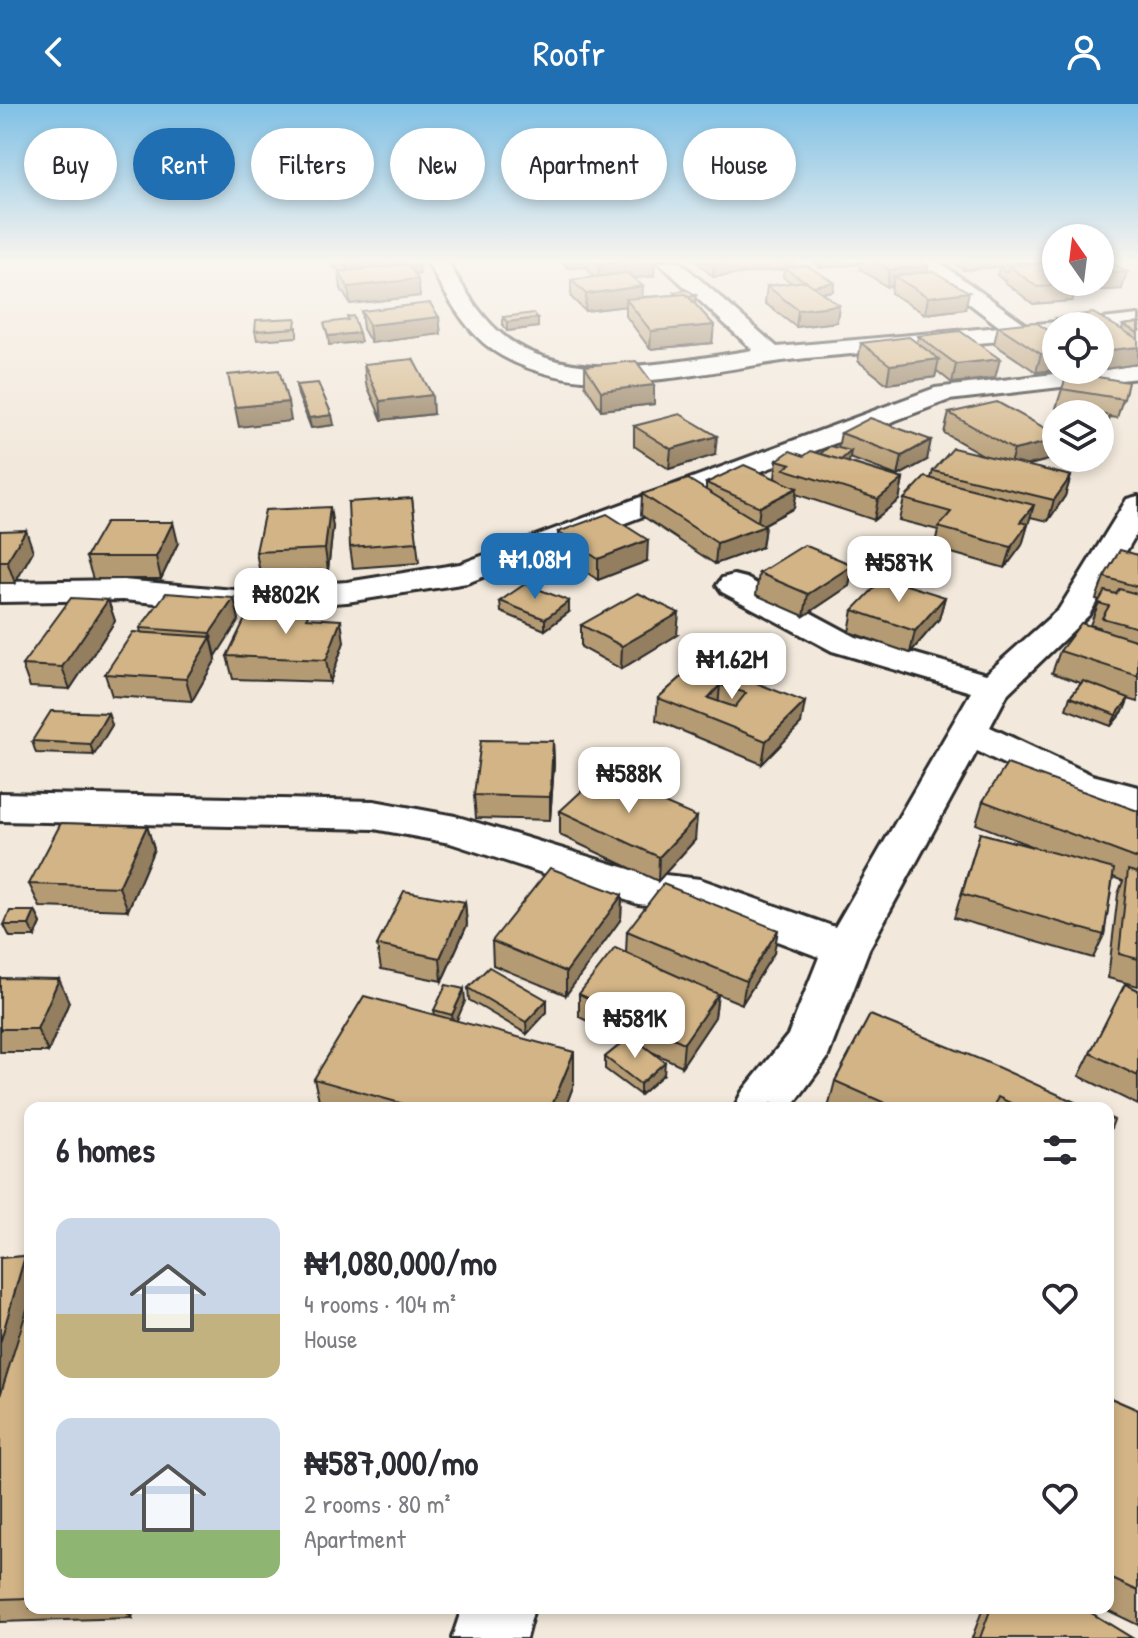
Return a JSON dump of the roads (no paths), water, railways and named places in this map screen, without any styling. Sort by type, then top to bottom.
[{"type":"street","points":[[484,334],[514,353],[549,365],[644,374],[772,355],[1005,334]]},
{"type":"street","points":[[748,334],[772,355]]},
{"type":"street","points":[[0,592],[123,590],[234,600],[347,592],[467,573],[944,393],[1138,371]]},
{"type":"street","points":[[766,1102],[809,1045],[846,949],[993,687],[1072,615],[1138,505]]},
{"type":"street","points":[[734,585],[844,644],[921,669],[993,687]]},
{"type":"street","points":[[968,731],[1078,784],[1138,800]]},
{"type":"street","points":[[0,807],[374,815],[455,830],[638,888],[700,895],[846,949]]},
{"type":"street","points":[[489,1638],[496,1614]]}]
